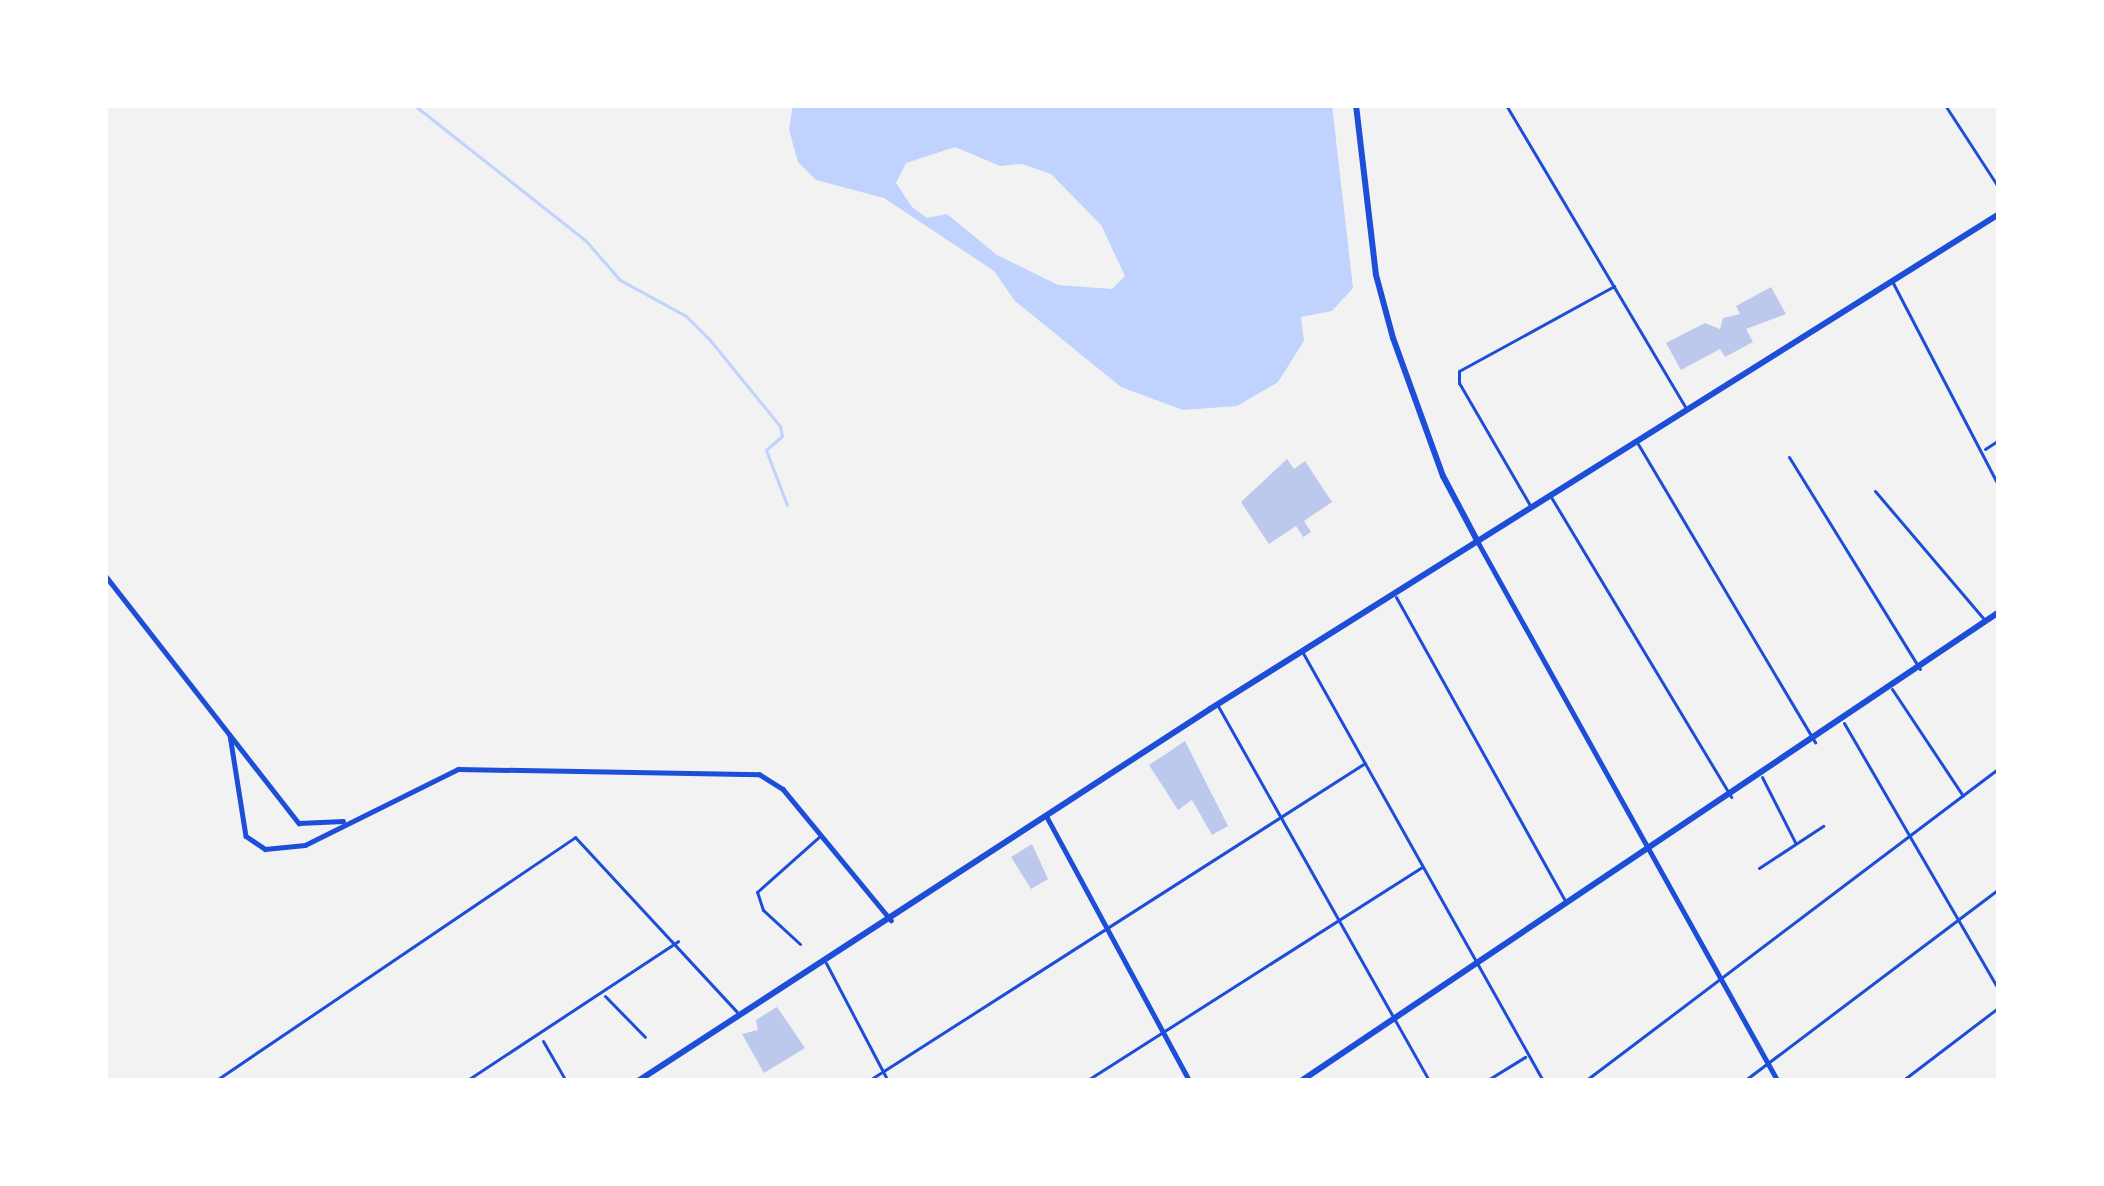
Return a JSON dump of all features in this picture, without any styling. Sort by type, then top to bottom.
[{"type":"main road","points":[[1356,105],[1376,275],[1393,338],[1443,476],[1478,542]]},
{"type":"main road","points":[[638,1081],[1217,705],[1999,214]]},
{"type":"main road","points":[[1300,1081],[1844,723],[1999,612]]},
{"type":"street","points":[[1506,105],[1687,410]]},
{"type":"street","points":[[1945,105],[1999,188]]},
{"type":"street","points":[[1892,283],[1984,449],[1999,487]]},
{"type":"street","points":[[1532,508],[1459,383],[1460,371],[1616,285]]},
{"type":"street","points":[[1984,449],[1999,440]]},
{"type":"street","points":[[1636,441],[1815,742]]},
{"type":"street","points":[[1789,457],[1920,669]]},
{"type":"street","points":[[1875,491],[1986,622]]},
{"type":"street","points":[[1551,496],[1731,797]]},
{"type":"street","points":[[1478,542],[1778,1081]]},
{"type":"street","points":[[105,575],[299,823],[344,821]]},
{"type":"street","points":[[1395,595],[1567,904]]},
{"type":"street","points":[[1303,652],[1543,1081]]},
{"type":"street","points":[[1892,688],[1963,796]]},
{"type":"street","points":[[1217,705],[1429,1081]]},
{"type":"street","points":[[1844,723],[1999,990]]},
{"type":"street","points":[[230,735],[252,843],[304,845],[344,821],[458,769],[738,771],[771,778],[891,920]]},
{"type":"street","points":[[868,1081],[1365,763]]},
{"type":"street","points":[[1585,1081],[1999,768]]},
{"type":"street","points":[[1762,777],[1796,844]]},
{"type":"street","points":[[1046,814],[1190,1081]]},
{"type":"street","points":[[1759,868],[1822,826]]},
{"type":"street","points":[[800,944],[763,910],[757,892],[822,835]]},
{"type":"street","points":[[215,1081],[563,840],[585,841],[740,1016]]},
{"type":"street","points":[[1086,1081],[1422,867]]},
{"type":"street","points":[[1744,1081],[1999,889]]},
{"type":"street","points":[[466,1081],[541,1038],[678,941]]},
{"type":"street","points":[[826,963],[888,1081]]},
{"type":"street","points":[[603,994],[645,1037]]},
{"type":"street","points":[[1902,1081],[1999,1007]]},
{"type":"street","points":[[541,1038],[566,1081]]},
{"type":"street","points":[[1486,1081],[1528,1055]]},
{"type":"water","points":[[793,105],[1332,105],[1353,288],[1332,311],[1301,317],[1304,341],[1278,382],[1237,406],[1183,410],[1121,387],[1015,301],[994,271],[884,198],[816,180],[798,162],[789,130]],"holes":[[[955,147],[1000,166],[1022,164],[1051,174],[1101,225],[1125,276],[1112,289],[1058,285],[997,255],[947,214],[927,218],[912,207],[896,183],[906,163]]]},
{"type":"building","points":[[1771,287],[1786,314],[1746,329],[1753,342],[1725,357],[1720,349],[1681,370],[1666,343],[1705,323],[1720,329],[1723,318],[1740,314],[1736,306]]},
{"type":"building","points":[[1287,459],[1294,469],[1305,461],[1332,502],[1304,521],[1311,532],[1303,537],[1296,526],[1269,544],[1241,502]]},
{"type":"building","points":[[1185,741],[1228,826],[1212,835],[1192,800],[1178,810],[1149,765]]},
{"type":"building","points":[[1032,844],[1048,879],[1031,889],[1011,857]]},
{"type":"building","points":[[777,1007],[805,1048],[764,1073],[742,1034],[758,1030],[756,1020]]},
{"type":"waterway","points":[[414,105],[586,241],[620,280],[686,316],[710,340],[780,426],[782,436],[766,450],[787,505]]}]
